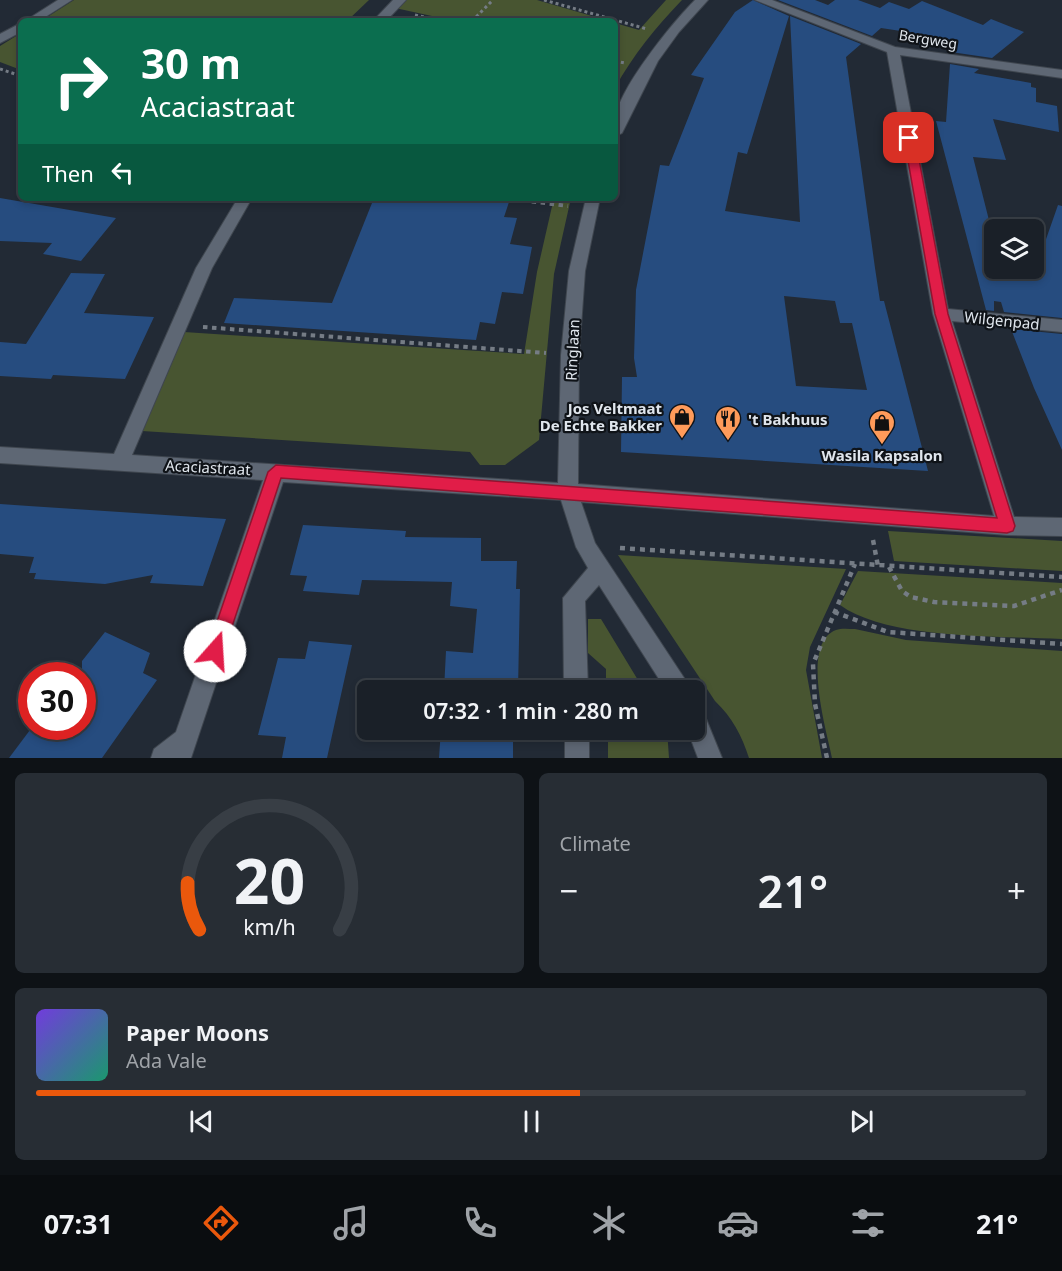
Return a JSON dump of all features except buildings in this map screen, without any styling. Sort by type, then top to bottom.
[{"type":"street","points":[[36,18],[66,0]]},
{"type":"street","points":[[382,18],[400,0]]},
{"type":"street","points":[[618,125],[646,68],[670,36],[702,0]]},
{"type":"street","name":"Bergweg","points":[[761,0],[893,50],[1062,74]]},
{"type":"street","points":[[0,39],[18,29]]},
{"type":"street","points":[[893,50],[941,314],[1007,526]]},
{"type":"street","points":[[120,462],[204,268],[243,201]]},
{"type":"street","name":"Ringlaan","points":[[591,203],[576,271],[570,355],[568,492],[586,547],[673,680]]},
{"type":"street","name":"Wilgenpad","points":[[941,314],[1062,326]]},
{"type":"street","name":"Acaciastraat","points":[[0,455],[568,492],[1007,526],[1062,527]]},
{"type":"street","points":[[163,758],[182,749],[276,472]]},
{"type":"street","points":[[576,680],[573,598],[600,569]]},
{"type":"street","points":[[577,740],[578,758]]},
{"type":"street","points":[[703,740],[710,758]]},
{"type":"path","points":[[475,18],[493,0]]},
{"type":"path","points":[[544,0],[607,18]]},
{"type":"path","points":[[618,21],[670,36]]},
{"type":"path","points":[[0,69],[18,75]]},
{"type":"path","points":[[557,201],[591,203]]},
{"type":"path","points":[[180,326],[570,355]]},
{"type":"path","points":[[586,547],[1062,577]]},
{"type":"path","points":[[827,758],[812,670],[818,644],[830,626],[855,564]]},
{"type":"path","points":[[889,567],[902,591],[910,597],[934,603],[1014,606],[1062,590]]},
{"type":"path","points":[[834,612],[888,632],[1062,644]]},
{"type":"green space","points":[[74,0],[369,0],[350,18],[46,18]]},
{"type":"green space","points":[[405,0],[537,0],[599,18],[441,18],[395,8]]},
{"type":"green space","points":[[666,0],[682,0],[663,20],[629,64],[618,83],[618,24],[639,30]]},
{"type":"green space","points":[[18,35],[18,69],[0,62],[0,46]]},
{"type":"green space","points":[[546,201],[570,201],[554,274],[539,440],[505,465],[480,465],[470,452],[142,431],[184,332],[524,354],[537,272],[553,202]]},
{"type":"green space","points":[[888,531],[1062,541],[1062,571],[894,561]]},
{"type":"green space","points":[[618,555],[846,569],[810,647],[806,670],[822,758],[749,758],[731,720],[705,686],[705,680],[701,680]]},
{"type":"green space","points":[[858,571],[1062,583],[1062,639],[946,634],[886,625],[840,605]]},
{"type":"green space","points":[[588,619],[601,619],[638,680],[606,680],[606,669],[588,653]]},
{"type":"green space","points":[[855,629],[906,640],[1062,651],[1062,758],[832,758],[819,689],[819,652],[825,638],[836,630]]},
{"type":"green space","points":[[608,740],[668,740],[669,758],[608,758]]},
{"type":"place","name":"Jos Veltmaat De Echte Bakker","points":[[682,440]]},
{"type":"place","name":"'t Bakhuus","points":[[728,442]]},
{"type":"place","name":"Wasila Kapsalon","points":[[882,446]]},
{"type":"route","points":[[215,651],[276,472],[1007,526],[941,314],[909,138]]}]
